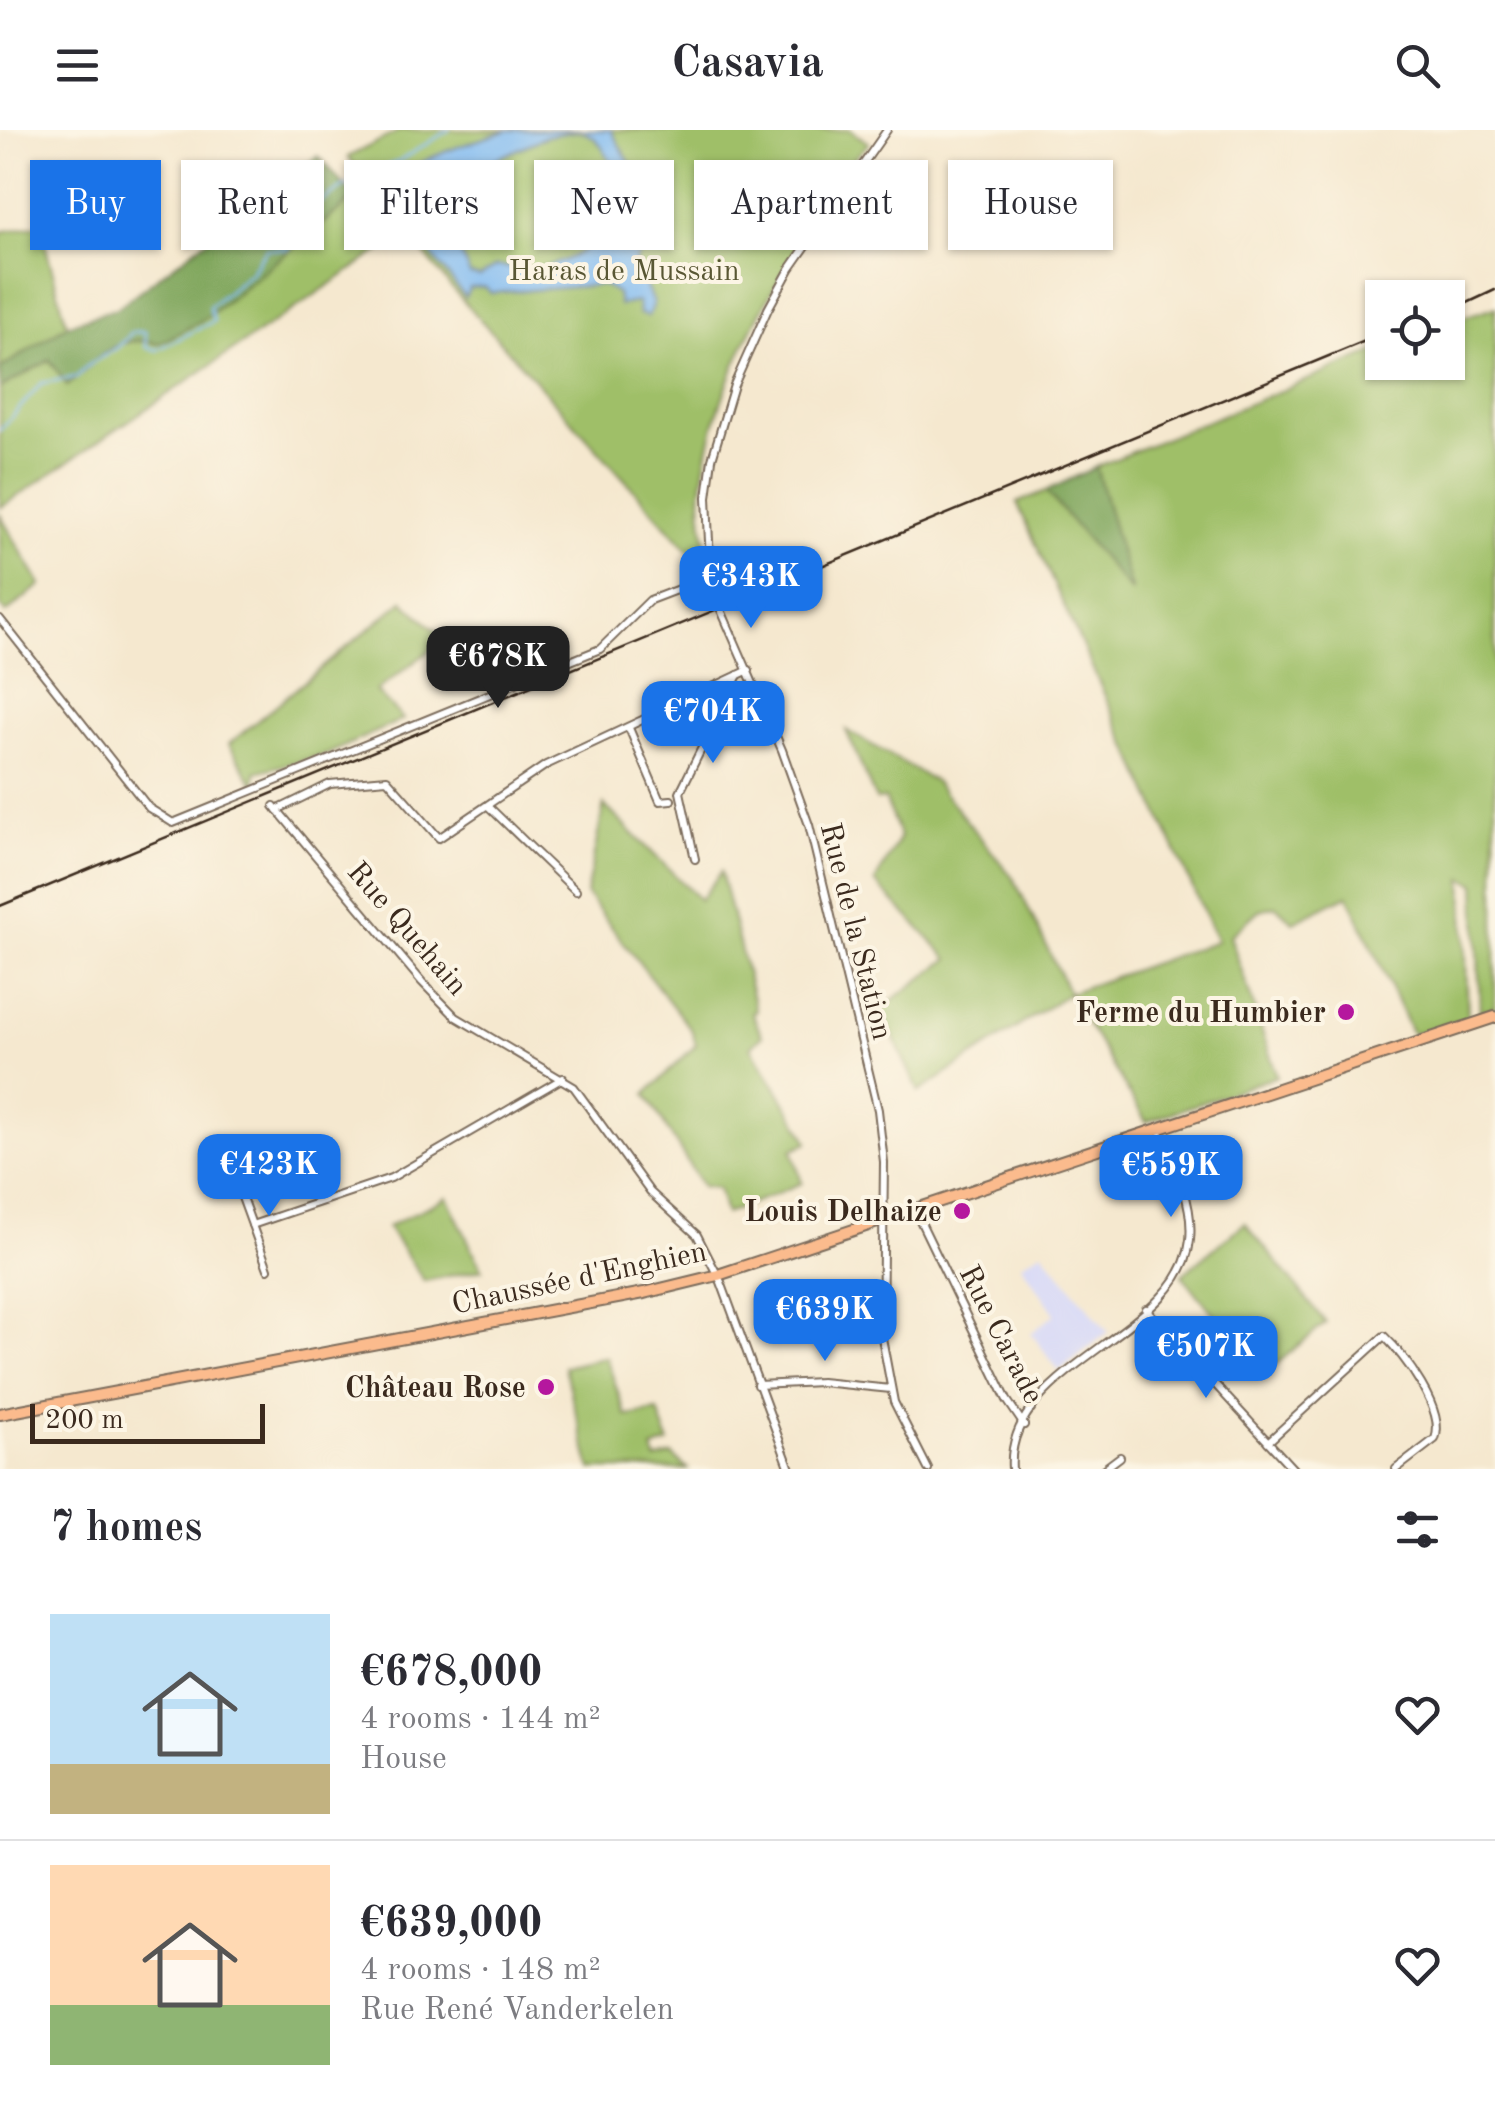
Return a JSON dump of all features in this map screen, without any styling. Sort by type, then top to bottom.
[{"type":"main road","name":"Chaussée d'Enghien","points":[[0,1414],[644,1293],[718,1275],[1495,1017]]},
{"type":"street","name":"Rue de la Station","points":[[887,130],[790,269],[742,363],[709,474],[710,577],[782,750],[813,843],[881,1126],[880,1317],[892,1389],[928,1469]]},
{"type":"street","points":[[0,619],[157,817],[184,821],[600,649],[650,600],[710,577]]},
{"type":"street","points":[[576,891],[488,806],[546,766],[749,670]]},
{"type":"street","points":[[695,859],[680,792],[739,673]]},
{"type":"street","points":[[629,728],[660,801],[671,800]]},
{"type":"street","name":"Rue Quehain","points":[[488,806],[439,838],[387,779],[330,784],[276,808],[456,1018],[563,1078],[582,1095],[650,1192],[697,1236],[718,1275],[790,1469]]},
{"type":"street","points":[[252,1225],[391,1178],[563,1078]]},
{"type":"street","points":[[1012,1469],[1011,1454],[1024,1426],[1062,1377],[1166,1290],[1190,1240],[1180,1177],[1158,1128]]},
{"type":"street","points":[[236,1181],[268,1269]]},
{"type":"street","name":"Rue Carade","points":[[914,1209],[1007,1400],[1024,1426]]},
{"type":"street","points":[[1146,1309],[1293,1469]]},
{"type":"street","points":[[1268,1442],[1384,1336],[1408,1360],[1438,1430],[1435,1439],[1396,1469]]},
{"type":"street","points":[[757,1385],[820,1382],[892,1389]]},
{"type":"street","points":[[1104,1469],[1120,1457]]},
{"type":"shaded area","points":[[1042,1251],[1108,1332],[1059,1371],[1031,1333],[1055,1314],[1021,1264]]},
{"type":"green space","name":"Haras de Mussain","points":[[401,130],[850,130],[869,143],[853,160],[694,160],[694,250],[797,250],[756,322],[722,400],[702,487],[706,549],[692,554],[421,250],[514,250],[514,160],[348,157]]},
{"type":"green space","points":[[324,163],[344,185],[344,206],[324,222]]},
{"type":"green space","points":[[344,206],[344,250],[381,250],[0,508],[0,388],[51,359],[68,385],[119,344],[159,344],[206,318],[290,250],[324,250],[324,222]]},
{"type":"green space","points":[[30,227],[30,250],[47,250],[67,325],[0,369],[0,232]]},
{"type":"green space","points":[[194,250],[290,250],[206,318],[159,344],[131,341],[108,350],[67,386],[50,360],[0,388],[0,369],[67,325],[117,308]]},
{"type":"green space","points":[[1495,307],[1495,1007],[1480,1012],[1476,884],[1463,878],[1468,1019],[1412,1034],[1348,895],[1293,922],[1276,906],[1259,910],[1230,936],[1277,1076],[1146,1122],[1069,993],[1217,941],[1017,503],[1046,491],[1130,590],[1096,467],[1365,356],[1365,380],[1465,380],[1465,317]]},
{"type":"green space","points":[[1096,467],[1132,593],[1046,491]]},
{"type":"green space","points":[[0,515],[41,585],[6,613],[0,606]]},
{"type":"green space","points":[[403,601],[445,639],[376,691],[403,719],[328,754],[256,772],[255,786],[229,744]]},
{"type":"green space","points":[[846,730],[934,781],[1014,879],[1069,993],[919,1092],[880,1009],[949,959],[875,882],[900,837],[885,799],[876,800]]},
{"type":"green space","points":[[604,805],[700,900],[721,872],[756,1011],[752,1013],[762,1036],[751,1047],[808,1142],[792,1150],[802,1183],[725,1214],[718,1188],[702,1186],[646,1094],[696,1045],[692,1031],[586,894]]},
{"type":"green space","points":[[447,1197],[482,1269],[424,1281],[387,1227]]},
{"type":"green space","points":[[1245,1223],[1326,1323],[1263,1375],[1182,1275]]},
{"type":"green space","points":[[606,1357],[626,1416],[658,1411],[669,1443],[653,1449],[656,1460],[672,1455],[688,1469],[591,1469],[564,1367]]},
{"type":"water","points":[[508,130],[611,130],[628,160],[609,160],[591,136],[577,131],[547,136],[494,160],[427,160]]},
{"type":"water","points":[[428,250],[459,250],[470,275],[480,277],[496,266],[544,267],[583,250],[642,250],[635,262],[653,303],[648,316],[639,314],[638,302],[619,305],[617,293],[602,285],[491,293],[485,287],[470,288],[465,297]]},
{"type":"waterway","points":[[401,160],[449,130]]},
{"type":"waterway","points":[[0,430],[42,383],[77,377],[132,332],[145,332],[146,347],[157,350],[214,321],[209,307],[251,272],[266,249],[289,249],[291,230],[308,233],[316,220],[314,206],[344,187]]},
{"type":"railway","points":[[1465,304],[1495,290]]},
{"type":"railway","points":[[0,906],[1365,341]]},
{"type":"place","name":"Ferme du Humbier","points":[[1346,1012]]},
{"type":"place","name":"Louis Delhaize","points":[[962,1211]]},
{"type":"place","name":"Château Rose","points":[[546,1387]]}]
